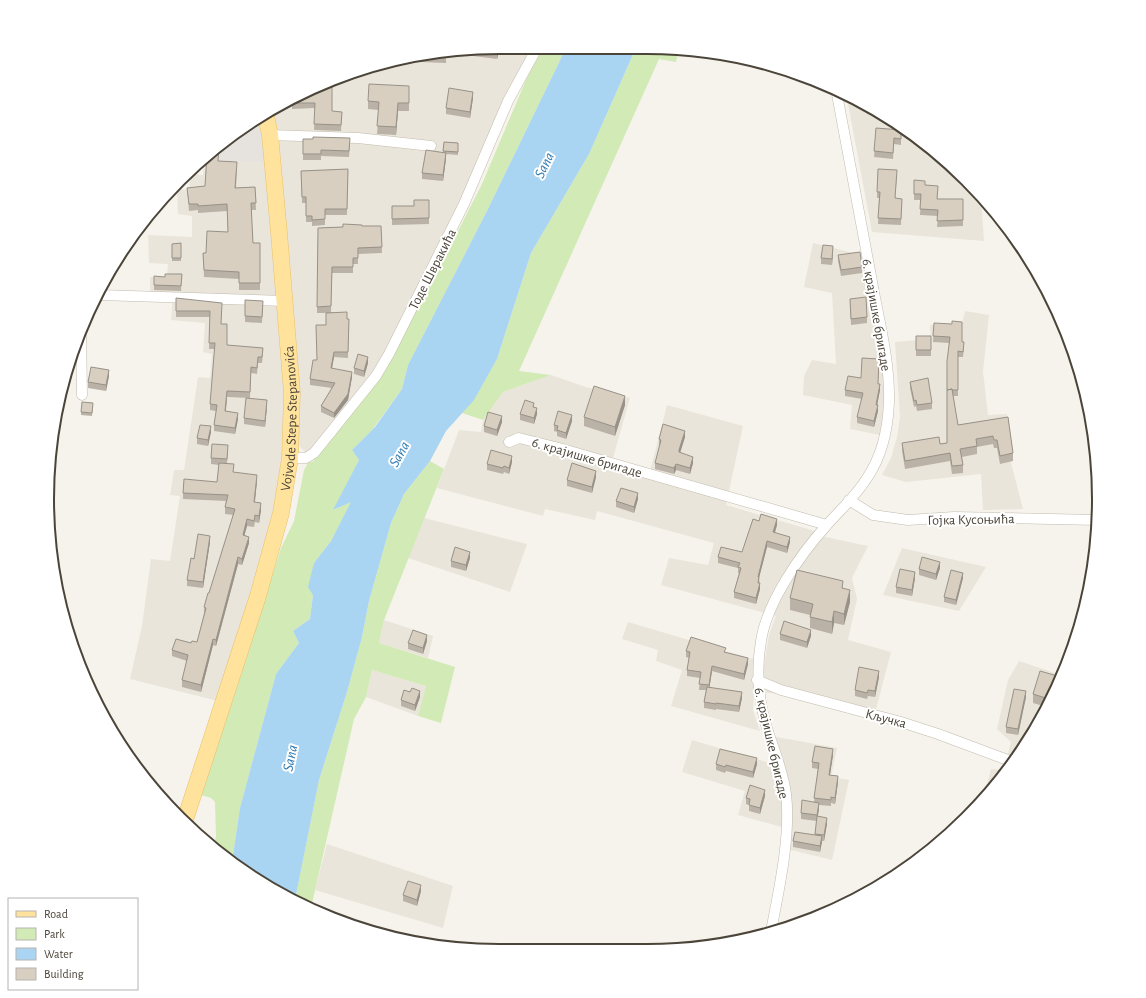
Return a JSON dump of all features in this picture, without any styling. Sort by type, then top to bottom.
[{"type":"main road","name":"Vojvode Stepe Stepanovića","points":[[186,816],[258,596],[281,513],[290,458],[292,393],[270,136],[267,120]]},
{"type":"street","name":"Тоде Швракића","points":[[290,458],[306,458],[314,453],[376,376],[386,360],[442,251],[464,204],[508,101],[534,54]]},
{"type":"street","name":"6. крајишке бригаде","points":[[772,926],[786,830],[786,794],[784,779],[765,722],[757,680],[761,639],[773,604],[800,559],[867,478],[880,452],[887,423],[889,380],[882,332],[838,97]]},
{"type":"street","points":[[270,136],[358,138],[431,146]]},
{"type":"street","points":[[104,295],[284,301]]},
{"type":"street","points":[[81,347],[82,395]]},
{"type":"street","name":"6. крајишке бригаде","points":[[509,442],[519,438],[552,446],[827,525]]},
{"type":"street","name":"Гојка Кусоњића","points":[[850,500],[873,515],[898,519],[954,517],[1091,520]]},
{"type":"street","name":"Кључка","points":[[757,680],[782,690],[938,734],[1007,760]]},
{"type":"shaded area","points":[[527,54],[440,248],[393,339],[351,407],[311,452],[305,452],[297,441],[271,117],[302,100],[329,88],[384,69],[441,58],[470,55]]},
{"type":"shaded area","points":[[848,102],[894,129],[918,146],[962,184],[982,206],[984,241],[872,232]]},
{"type":"shaded area","points":[[261,124],[267,163],[210,160],[228,146]]},
{"type":"shaded area","points":[[211,160],[267,163],[285,370],[285,456],[279,500],[218,701],[130,679],[142,626],[151,559],[170,561],[180,496],[170,495],[174,470],[184,470],[198,377],[210,378],[212,354],[203,352],[205,323],[171,320],[173,296],[150,294],[150,277],[167,277],[168,264],[149,263],[148,235],[192,237],[192,216],[178,214],[177,192],[179,189],[189,190],[190,178],[195,174],[203,175],[204,166]]},
{"type":"shaded area","points":[[813,243],[870,257],[887,340],[894,392],[885,436],[850,429],[852,405],[803,395],[804,376],[812,360],[836,364],[832,293],[804,287]]},
{"type":"shaded area","points":[[965,311],[989,315],[983,371],[988,415],[1007,414],[1009,455],[1023,509],[983,510],[981,474],[906,482],[882,475],[891,458],[897,437],[900,417],[895,342],[931,339],[930,325],[961,327]]},
{"type":"shaded area","points":[[551,375],[586,387],[630,398],[611,465],[648,479],[667,405],[743,426],[726,505],[818,532],[816,535],[868,546],[852,578],[857,599],[848,640],[891,652],[874,717],[773,693],[754,693],[753,710],[760,731],[671,706],[682,670],[656,661],[658,650],[622,639],[628,622],[756,660],[764,665],[769,635],[776,616],[661,585],[669,558],[708,565],[714,543],[597,511],[595,520],[545,509],[543,516],[437,488],[459,430],[481,432],[483,420],[503,392]]},
{"type":"shaded area","points":[[424,518],[527,544],[510,592],[408,558]]},
{"type":"shaded area","points":[[902,548],[986,567],[959,611],[883,595]]},
{"type":"shaded area","points":[[384,620],[433,636],[428,658],[379,643]]},
{"type":"shaded area","points":[[1019,661],[1056,673],[1032,722],[1006,761],[1011,742],[997,729],[1008,680]]},
{"type":"shaded area","points":[[372,670],[426,686],[418,716],[366,697]]},
{"type":"shaded area","points":[[771,736],[837,748],[831,777],[849,780],[832,860],[787,849],[789,829],[738,815],[745,791],[682,772],[692,740],[770,763],[772,759],[779,756]]},
{"type":"shaded area","points":[[991,769],[1000,770],[987,786]]},
{"type":"shaded area","points":[[327,844],[453,886],[443,928],[315,890]]},
{"type":"green space","points":[[540,54],[563,54],[487,211],[408,365],[402,389],[372,430],[352,450],[359,460],[334,510],[352,501],[331,541],[314,563],[313,595],[310,619],[293,631],[299,643],[276,674],[240,808],[233,856],[215,841],[215,802],[211,798],[201,795],[281,548],[294,521],[304,470],[308,463],[314,461],[316,451],[393,349],[436,274],[482,184],[526,80]]},
{"type":"green space","points":[[633,54],[678,55],[676,62],[659,59],[519,371],[551,375],[503,392],[483,420],[462,413],[476,396],[497,359],[531,253],[589,154]]},
{"type":"green space","points":[[430,461],[444,469],[384,620],[379,643],[455,667],[441,723],[418,716],[426,686],[372,670],[366,697],[354,719],[312,903],[296,895],[319,780],[347,692],[362,637],[369,601],[391,523],[404,494]]},
{"type":"water","name":"Sana","points":[[563,54],[633,54],[589,154],[531,253],[497,359],[474,400],[446,431],[430,461],[404,494],[391,523],[369,601],[362,637],[347,692],[319,780],[296,895],[276,884],[233,856],[240,808],[276,674],[299,643],[293,631],[310,619],[313,595],[308,587],[314,563],[331,541],[351,502],[333,510],[359,460],[352,450],[375,427],[402,389],[408,365],[487,211]]},
{"type":"building","points":[[369,84],[409,86],[409,103],[398,103],[396,127],[377,126],[379,102],[368,101]]},
{"type":"building","points":[[332,87],[332,111],[342,112],[341,125],[314,124],[315,103],[296,103]]},
{"type":"building","points":[[449,88],[473,92],[470,112],[446,108]]},
{"type":"building","points":[[876,128],[895,129],[901,134],[901,139],[894,138],[893,153],[874,151]]},
{"type":"building","points":[[313,137],[350,138],[349,151],[321,150],[321,154],[303,154],[303,139],[313,139]]},
{"type":"building","points":[[444,142],[458,143],[458,152],[443,151]]},
{"type":"building","points":[[426,150],[446,153],[443,175],[422,173]]},
{"type":"building","points":[[219,154],[218,161],[237,162],[235,188],[255,187],[256,203],[251,203],[253,243],[260,243],[260,283],[239,283],[239,272],[204,270],[203,253],[206,253],[207,231],[228,232],[227,204],[198,206],[198,204],[189,204],[187,188],[205,186],[206,164]]},
{"type":"building","points":[[348,169],[347,209],[325,209],[325,219],[312,220],[312,216],[306,216],[306,197],[302,197],[301,171]]},
{"type":"building","points":[[878,169],[897,170],[895,198],[902,199],[901,219],[878,218],[880,192],[877,192]]},
{"type":"building","points":[[914,180],[925,181],[925,185],[938,186],[937,199],[963,199],[963,220],[937,221],[938,210],[920,209],[921,194],[914,194]]},
{"type":"building","points":[[414,200],[429,200],[429,218],[392,219],[392,206],[414,206]]},
{"type":"building","points":[[343,224],[381,226],[382,247],[358,248],[358,258],[353,258],[353,267],[332,267],[331,306],[317,307],[318,228],[343,227]]},
{"type":"building","points":[[181,243],[181,258],[172,258],[172,244]]},
{"type":"building","points":[[823,245],[833,246],[832,259],[821,258]]},
{"type":"building","points":[[860,252],[862,267],[841,270],[838,255]]},
{"type":"building","points":[[165,274],[182,274],[181,286],[154,285],[154,276],[165,277]]},
{"type":"building","points":[[866,297],[867,317],[851,319],[850,299]]},
{"type":"building","points":[[176,298],[222,303],[221,324],[227,324],[227,345],[263,348],[262,357],[258,357],[257,368],[251,367],[250,392],[227,391],[225,411],[238,413],[235,428],[214,425],[217,405],[210,404],[215,343],[209,343],[210,311],[176,311]]},
{"type":"building","points":[[245,300],[263,301],[262,317],[245,316]]},
{"type":"building","points":[[347,312],[347,319],[349,319],[348,352],[334,352],[331,368],[352,372],[348,394],[334,413],[321,406],[335,383],[310,379],[313,360],[317,360],[316,325],[326,325],[326,313]]},
{"type":"building","points":[[952,321],[962,322],[962,342],[964,342],[963,352],[958,351],[958,390],[947,390],[947,361],[950,337],[933,336],[934,323],[952,324]]},
{"type":"building","points":[[916,336],[931,336],[931,350],[916,350]]},
{"type":"building","points":[[358,354],[368,357],[364,371],[354,368]]},
{"type":"building","points":[[862,358],[879,359],[878,384],[880,384],[876,405],[878,405],[874,421],[857,417],[863,393],[845,390],[848,376],[861,378]]},
{"type":"building","points":[[91,367],[109,370],[106,385],[88,382]]},
{"type":"building","points":[[928,378],[932,403],[917,405],[916,400],[914,401],[910,382]]},
{"type":"building","points":[[594,386],[625,396],[615,427],[584,417]]},
{"type":"building","points":[[952,389],[958,425],[1008,417],[1013,453],[1000,456],[997,440],[994,440],[993,436],[976,439],[977,446],[960,449],[963,465],[952,466],[950,453],[905,461],[902,443],[939,437],[940,444],[947,443],[947,390]]},
{"type":"building","points":[[246,398],[267,400],[265,421],[244,418]]},
{"type":"building","points":[[525,400],[534,403],[533,407],[537,408],[534,418],[520,414]]},
{"type":"building","points":[[82,402],[93,403],[92,413],[81,412]]},
{"type":"building","points":[[558,411],[572,415],[566,433],[557,430],[558,426],[554,425]]},
{"type":"building","points":[[488,412],[502,416],[497,430],[484,426]]},
{"type":"building","points":[[663,424],[685,431],[679,452],[693,457],[690,468],[676,464],[674,468],[655,463],[661,440],[659,439]]},
{"type":"building","points":[[200,425],[211,426],[208,440],[197,438]]},
{"type":"building","points":[[212,444],[228,445],[227,459],[211,458]]},
{"type":"building","points":[[491,450],[512,456],[509,468],[487,464]]},
{"type":"building","points":[[219,463],[234,464],[233,472],[257,475],[254,502],[261,503],[259,516],[255,515],[254,521],[247,519],[243,535],[249,537],[242,559],[238,557],[216,640],[213,639],[201,685],[182,680],[188,655],[172,650],[176,639],[191,643],[192,641],[197,642],[206,608],[204,607],[208,593],[235,509],[225,507],[228,495],[183,493],[184,479],[217,482]]},
{"type":"building","points":[[572,463],[596,471],[592,487],[567,480]]},
{"type":"building","points":[[621,488],[638,493],[634,507],[616,501]]},
{"type":"building","points":[[761,514],[777,519],[773,532],[790,537],[787,547],[767,541],[758,577],[758,583],[760,583],[756,598],[734,592],[741,568],[738,567],[740,563],[718,557],[721,547],[742,552],[753,519],[759,521]]},
{"type":"building","points":[[198,534],[210,536],[203,582],[187,580],[191,558],[194,559]]},
{"type":"building","points":[[455,547],[470,552],[466,565],[451,561]]},
{"type":"building","points":[[922,557],[940,562],[936,574],[919,569]]},
{"type":"building","points":[[900,569],[915,572],[912,590],[896,587]]},
{"type":"building","points":[[797,570],[843,581],[842,588],[850,590],[844,614],[834,611],[832,622],[810,617],[813,604],[790,598]]},
{"type":"building","points":[[951,570],[963,573],[956,600],[944,597]]},
{"type":"building","points":[[784,621],[811,630],[807,642],[780,634]]},
{"type":"building","points":[[413,630],[427,635],[423,648],[408,643]]},
{"type":"building","points":[[691,637],[726,648],[724,652],[748,658],[744,674],[712,666],[709,685],[699,684],[701,672],[687,670],[690,652],[686,651]]},
{"type":"building","points":[[859,667],[879,671],[875,691],[868,690],[867,693],[855,690]]},
{"type":"building","points":[[1040,671],[1055,675],[1045,698],[1033,694]]},
{"type":"building","points":[[707,687],[742,692],[739,706],[704,702]]},
{"type":"building","points":[[412,688],[420,691],[415,705],[401,700],[404,690],[410,692]]},
{"type":"building","points":[[1014,689],[1026,691],[1018,729],[1006,727]]},
{"type":"building","points":[[815,746],[833,749],[829,775],[838,776],[835,798],[831,797],[831,800],[814,798],[819,763],[812,762]]},
{"type":"building","points":[[720,749],[757,758],[753,772],[716,764]]},
{"type":"building","points":[[750,785],[765,790],[760,808],[749,805],[750,799],[746,798]]},
{"type":"building","points":[[802,800],[819,803],[817,815],[801,813]]},
{"type":"building","points":[[817,816],[827,818],[824,835],[815,834]]},
{"type":"building","points":[[795,832],[822,836],[820,846],[793,841]]},
{"type":"building","points":[[408,881],[421,885],[417,900],[403,895]]}]
